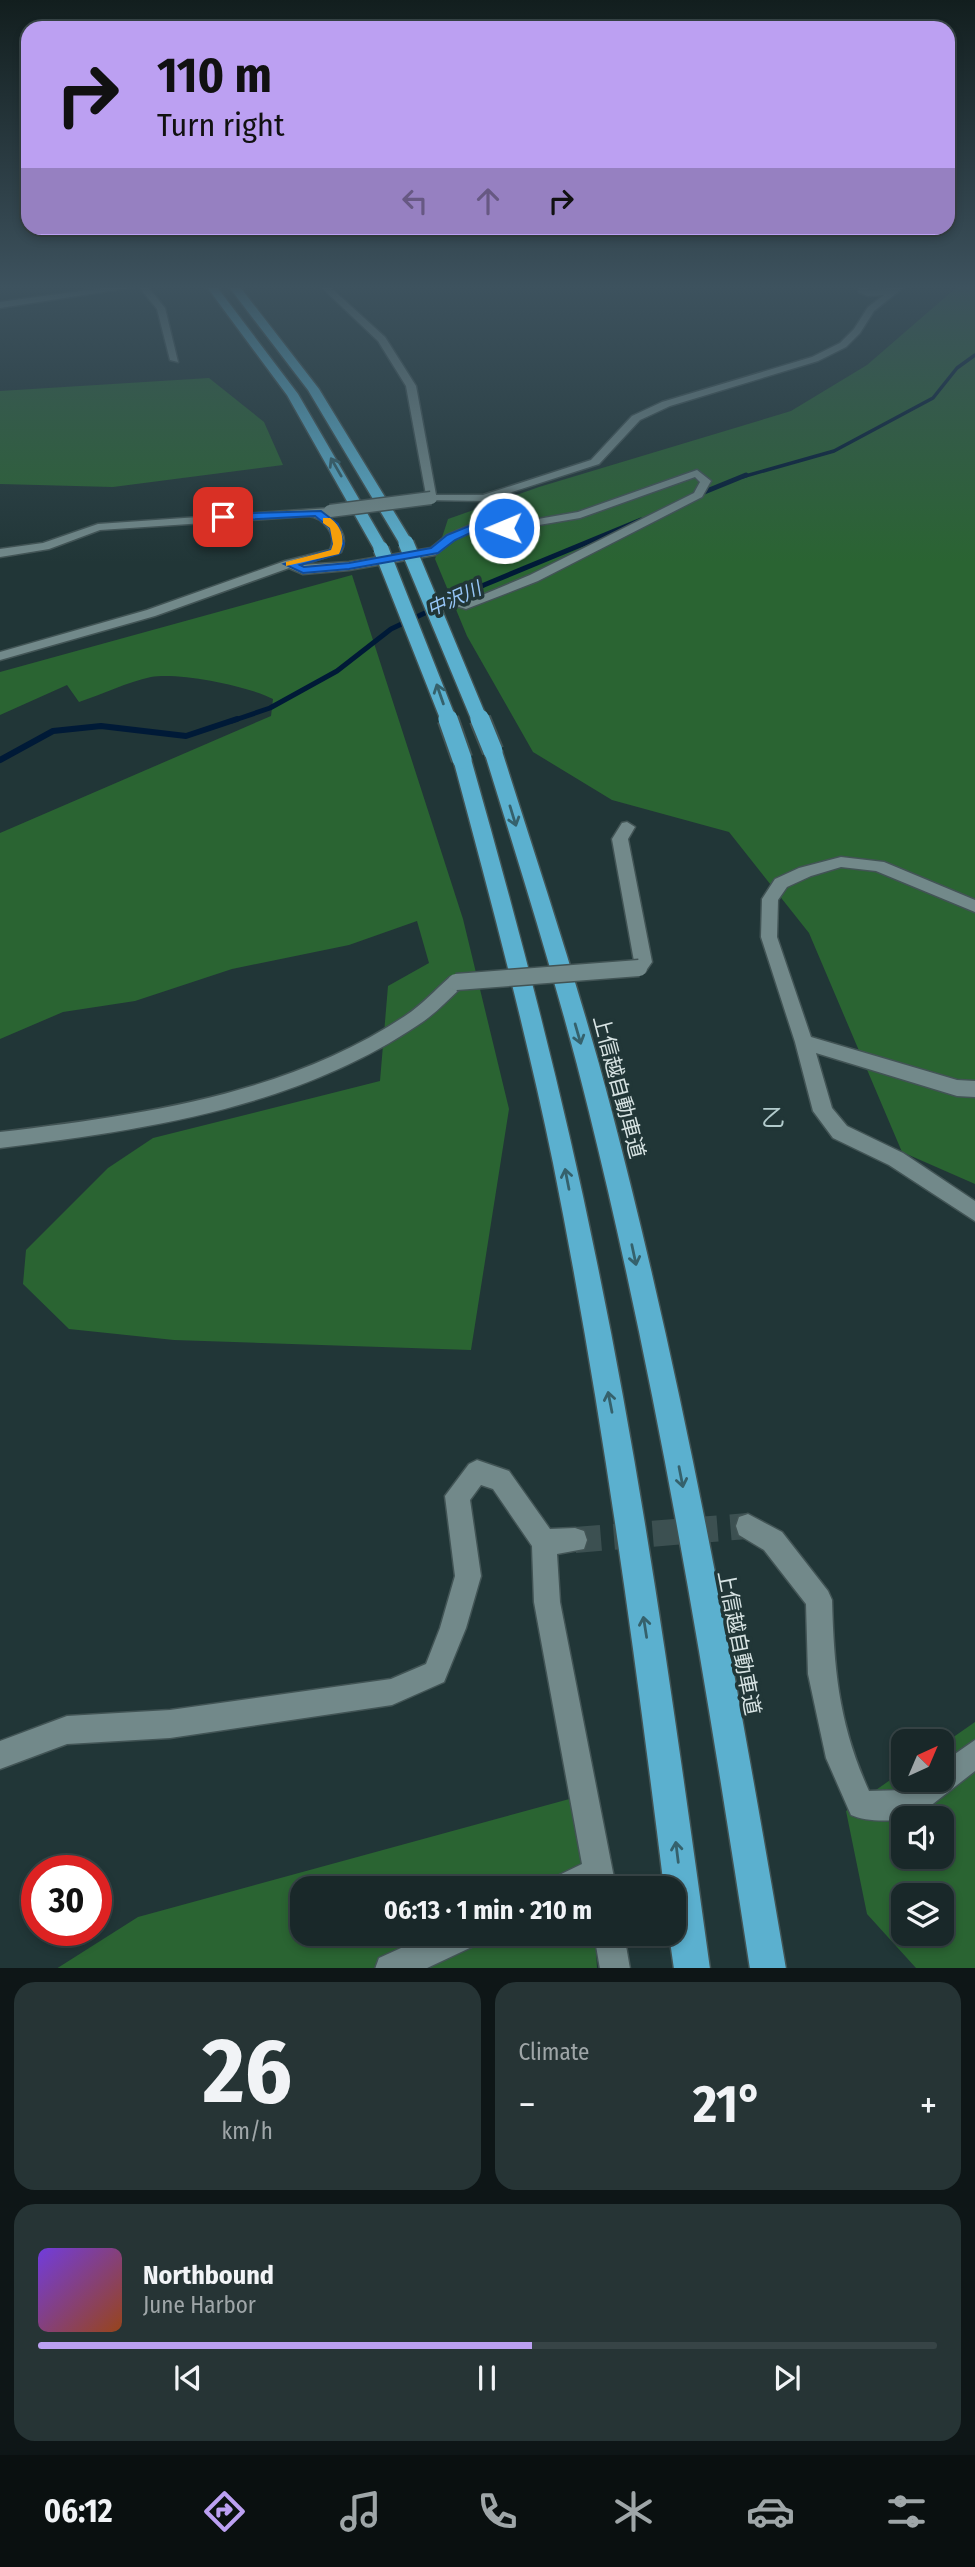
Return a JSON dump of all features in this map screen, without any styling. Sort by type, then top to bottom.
[{"type":"highway","points":[[281,379],[381,549],[430,668],[462,759],[515,951],[564,1161],[610,1402],[665,1758],[692,1968]]},
{"type":"highway","name":"上信越自動車道","points":[[305,379],[406,544],[493,751],[554,948],[612,1158],[673,1435],[734,1757],[768,1968]]},
{"type":"street","points":[[407,379],[411,386],[431,498]]},
{"type":"street","points":[[0,553],[44,546],[98,527],[330,511],[431,498],[484,498],[595,462],[636,418],[666,404],[749,379]]},
{"type":"street","points":[[289,564],[303,570],[349,566],[435,551],[451,537],[479,525],[504,528],[557,519],[621,502],[697,472],[706,481],[698,495],[534,578],[462,606]]},
{"type":"street","points":[[0,656],[151,613],[289,564],[335,552],[338,544],[335,527],[317,513],[272,513]]},
{"type":"street","points":[[0,1140],[73,1131],[258,1094],[321,1070],[412,1020],[456,982],[639,968],[643,962],[620,839],[627,827]]},
{"type":"street","points":[[975,906],[878,866],[841,862],[805,872],[781,883],[770,899],[769,937],[804,1042],[823,1111],[840,1132],[896,1160],[975,1212]]},
{"type":"street","points":[[804,1042],[957,1088],[975,1089]]},
{"type":"street","points":[[0,1755],[67,1730],[170,1724],[392,1692],[435,1673],[453,1628],[468,1576],[457,1496],[477,1472],[501,1479],[544,1542],[547,1602],[599,1876]]},
{"type":"street","points":[[748,1526],[773,1541],[819,1600],[821,1674],[841,1758],[861,1805],[910,1804],[926,1792]]},
{"type":"street","points":[[544,1542],[575,1540]]},
{"type":"street","points":[[954,1770],[975,1754]]},
{"type":"street","points":[[392,1968],[439,1946]]},
{"type":"street","points":[[611,1946],[615,1968]]},
{"type":"green space","points":[[210,379],[264,422],[283,465],[113,487],[0,484],[0,391]]},
{"type":"green space","points":[[844,379],[975,379],[975,1184],[902,1152],[809,933],[729,832],[612,800],[533,752],[467,636],[435,559],[448,519],[539,487],[791,411]]},
{"type":"green space","points":[[352,575],[463,919],[509,1109],[471,1350],[174,1340],[69,1329],[23,1284],[26,1250],[108,1168],[153,1138],[380,1081],[388,986],[429,963],[417,921],[349,945],[232,969],[135,1001],[63,1012],[0,1039],[0,833],[271,716],[273,699],[247,689],[213,681],[163,676],[133,682],[79,702],[67,685],[0,715],[0,672]]},
{"type":"green space","points":[[975,1722],[975,1968],[916,1968],[896,1946],[954,1946],[954,1883],[891,1883],[891,1940],[867,1914],[846,1811],[891,1779],[891,1792],[954,1792],[954,1737]]},
{"type":"green space","points":[[584,1795],[590,1876],[290,1876],[290,1946],[596,1946],[597,1968],[58,1968],[92,1946],[112,1946],[112,1933],[138,1917]]},
{"type":"waterway","name":"中沢川","points":[[742,477],[834,451],[933,398],[948,379]]},
{"type":"waterway","name":"中沢川","points":[[697,495],[746,475]]},
{"type":"waterway","name":"中沢川","points":[[232,721],[270,708],[337,671],[391,629],[484,585],[641,520]]},
{"type":"waterway","name":"中沢川","points":[[0,760],[53,731],[101,726],[186,736],[237,719]]},
{"type":"tunnel","points":[[575,1540],[748,1526]]},
{"type":"slow traffic","points":[[290,564],[322,553],[335,552],[338,544],[335,527],[326,520]]},
{"type":"district","name":"乙","points":[[773,1118]]},
{"type":"route","points":[[223,517],[317,513],[335,527],[338,544],[335,552],[322,553],[289,564],[303,570],[349,566],[435,551],[451,537],[479,525],[504,528]]}]
